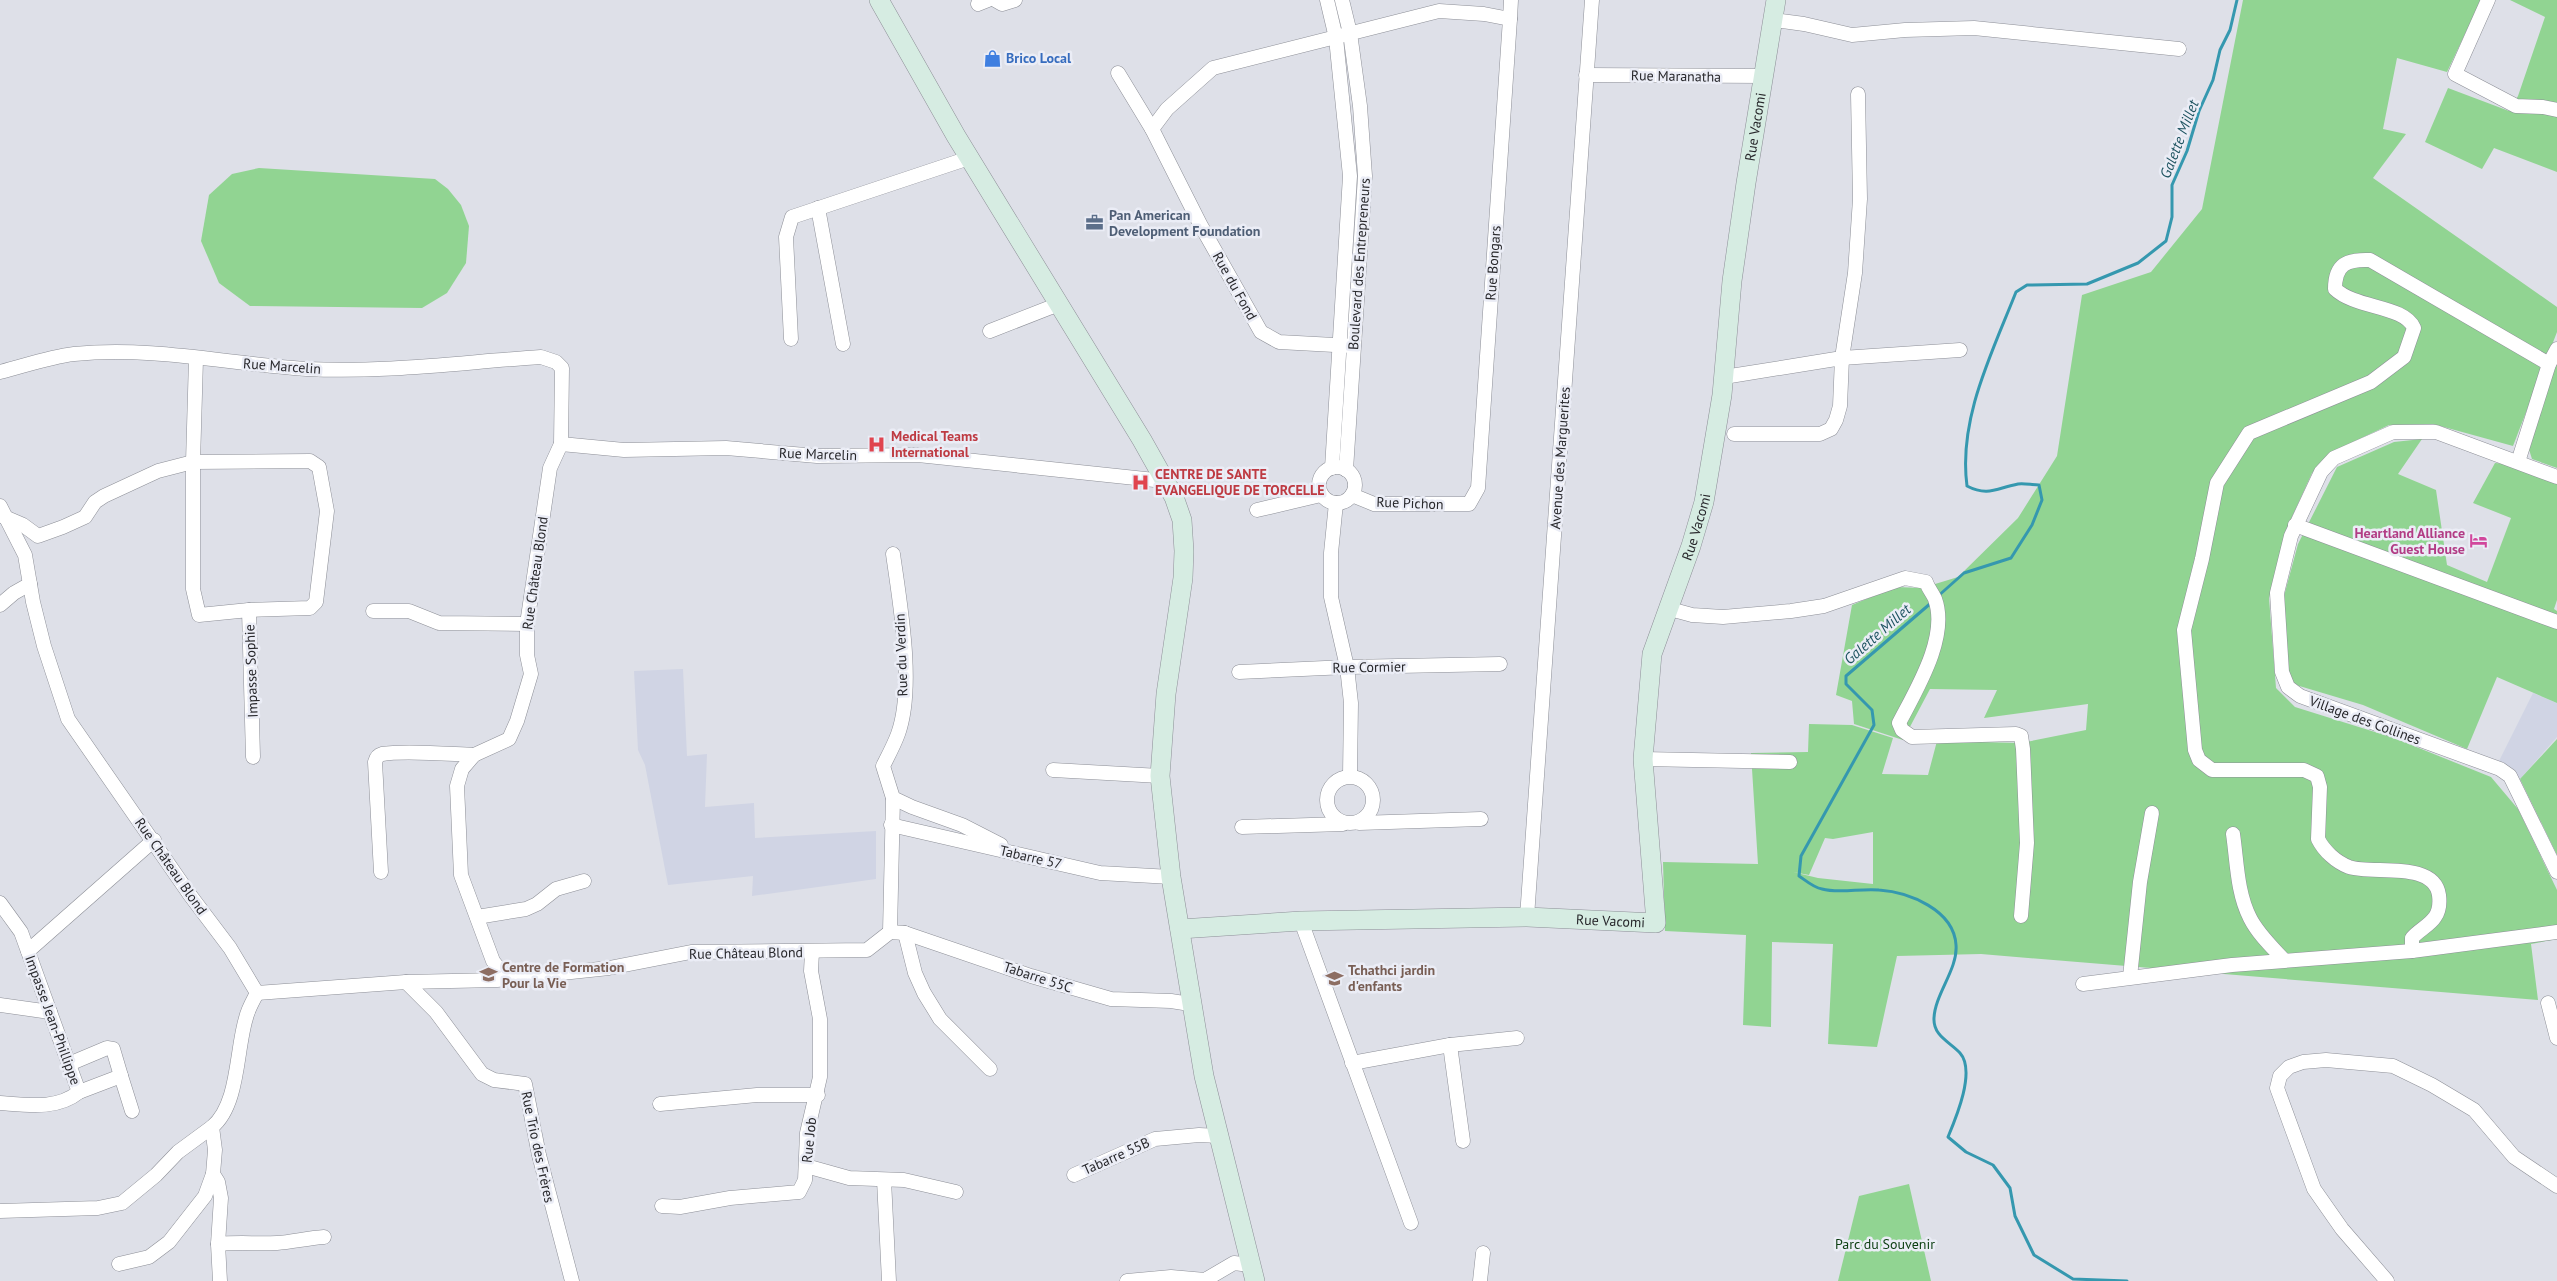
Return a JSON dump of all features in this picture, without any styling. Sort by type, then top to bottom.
[{"type":"street","points":[[880,0],[969,158],[1142,440],[1174,497],[1182,520],[1183,578],[1166,694],[1160,776],[1171,877],[1190,1004],[1204,1076],[1252,1273]]},
{"type":"street","points":[[995,0],[1002,4],[1014,0]]},
{"type":"street","name":"Boulevard des Entrepreneurs","points":[[1327,0],[1336,38],[1350,176],[1338,345],[1332,468]]},
{"type":"street","name":"Boulevard des Entrepreneurs","points":[[1342,0],[1350,33],[1360,106],[1365,176],[1346,470]]},
{"type":"street","name":"Rue Bongars","points":[[1469,504],[1478,488],[1511,0]]},
{"type":"street","name":"Avenue des Marguerites","points":[[1528,917],[1592,0]]},
{"type":"street","name":"Rue Vacomi","points":[[1528,917],[1656,923],[1643,759],[1652,654],[1670,609],[1704,502],[1724,377],[1732,281],[1776,0]]},
{"type":"street","points":[[2488,0],[2455,70],[2458,77],[2516,106],[2543,107],[2557,110]]},
{"type":"street","points":[[1152,129],[1167,109],[1213,68],[1439,11],[1484,14],[1510,20]]},
{"type":"street","points":[[1774,20],[1804,24],[1852,35],[1905,30],[1974,28],[2179,49]]},
{"type":"street","name":"Rue du Fond","points":[[1118,73],[1152,129],[1200,224],[1261,332],[1279,342],[1353,346]]},
{"type":"street","name":"Rue Maranatha","points":[[1586,75],[1765,76]]},
{"type":"street","points":[[1734,434],[1820,434],[1831,429],[1836,420],[1840,406],[1842,358],[1859,229],[1858,94]]},
{"type":"street","points":[[791,339],[786,238],[789,221],[792,217],[969,158]]},
{"type":"street","points":[[818,208],[843,344]]},
{"type":"street","points":[[2412,951],[2412,938],[2435,917],[2440,904],[2438,891],[2419,873],[2351,868],[2339,862],[2322,847],[2318,839],[2320,787],[2316,776],[2304,770],[2212,770],[2199,760],[2195,750],[2184,630],[2202,559],[2217,483],[2249,434],[2371,382],[2404,357],[2414,328],[2411,321],[2403,315],[2345,298],[2336,288],[2335,274],[2343,264],[2356,259],[2370,260],[2549,364]]},
{"type":"street","points":[[990,331],[1059,304]]},
{"type":"street","points":[[2518,462],[2549,364],[2557,349]]},
{"type":"street","points":[[1724,377],[1842,358],[1960,350]]},
{"type":"street","name":"Rue Marcelin","points":[[0,372],[73,354],[160,352],[196,359],[308,369],[382,369],[541,356],[556,362],[562,368]]},
{"type":"street","name":"Impasse Sophie","points":[[196,359],[193,462],[193,589],[199,615],[249,610],[253,757]]},
{"type":"street","name":"Rue Château Blond","points":[[474,755],[509,739],[517,721],[531,674],[527,655],[527,624],[550,468],[561,444],[562,368]]},
{"type":"street","name":"Village des Collines","points":[[2557,477],[2436,432],[2393,432],[2334,458],[2321,472],[2296,526],[2282,569],[2277,593],[2282,672],[2288,686],[2300,696],[2500,768],[2510,776],[2557,872]]},
{"type":"street","name":"Rue Marcelin","points":[[561,444],[624,450],[726,448],[817,456],[918,455],[1164,481]]},
{"type":"street","points":[[1,512],[38,536],[85,517],[104,496],[158,471],[193,462],[310,460],[319,467],[326,511],[316,602],[310,608],[249,610]]},
{"type":"street","points":[[1332,468],[1346,470],[1354,482],[1352,495],[1344,502],[1336,504],[1326,500],[1321,495],[1319,480],[1322,475],[1332,468]]},
{"type":"street","points":[[1257,510],[1321,495]]},
{"type":"street","name":"Rue Pichon","points":[[1352,495],[1374,504],[1469,504]]},
{"type":"street","points":[[1336,504],[1331,553],[1331,597],[1347,667],[1352,739],[1350,776]]},
{"type":"street","name":"Rue Château Blond","points":[[1,512],[25,555],[44,646],[68,719],[154,840],[190,895],[230,948],[257,993],[406,982],[507,979],[609,968],[691,952],[867,950],[890,932]]},
{"type":"street","points":[[2296,526],[2557,622]]},
{"type":"street","name":"Rue du Verdin","points":[[890,932],[893,798],[883,766],[898,733],[904,698],[904,664],[899,598],[892,554]]},
{"type":"street","points":[[1670,609],[1692,615],[1723,617],[1791,611],[1824,606],[1905,578],[1926,582],[1935,599],[1938,622],[1934,650],[1899,723],[1902,730],[1912,737],[2016,734],[2020,736],[2023,749],[2026,843],[2021,916]]},
{"type":"street","points":[[0,605],[14,593],[30,584]]},
{"type":"street","points":[[373,611],[409,611],[444,624],[527,624]]},
{"type":"street","name":"Rue Cormier","points":[[1239,672],[1347,667],[1500,664]]},
{"type":"street","points":[[381,872],[375,762],[377,757],[381,754],[474,755]]},
{"type":"street","points":[[474,755],[462,769],[457,786],[461,874],[493,961],[507,979]]},
{"type":"street","points":[[1643,759],[1790,762]]},
{"type":"street","points":[[1052,770],[1160,776]]},
{"type":"street","points":[[1315,824],[1327,803],[1328,793],[1332,784],[1340,778],[1350,776],[1360,778],[1368,784],[1373,793],[1373,802],[1369,812],[1359,823]]},
{"type":"street","points":[[893,798],[912,808],[962,825],[1015,853]]},
{"type":"street","points":[[1373,802],[1386,822]]},
{"type":"street","points":[[1327,803],[1332,814],[1343,824]]},
{"type":"street","points":[[2130,977],[2140,882],[2152,813]]},
{"type":"street","points":[[1242,827],[1481,819]]},
{"type":"street","name":"Tabarre 57","points":[[891,825],[1100,874],[1171,877]]},
{"type":"street","points":[[2233,834],[2242,897],[2249,917],[2260,934],[2284,960]]},
{"type":"street","points":[[28,951],[154,840]]},
{"type":"street","points":[[477,916],[526,909],[538,904],[556,889],[584,881]]},
{"type":"street","name":"Impasse Jean-Phillippe","points":[[0,903],[20,932],[28,951],[79,1092],[122,1076]]},
{"type":"street","points":[[1180,929],[1301,921],[1528,917]]},
{"type":"street","points":[[1301,921],[1411,1223]]},
{"type":"street","name":"Tabarre 55C","points":[[890,932],[906,933],[1031,976],[1111,999],[1171,1001],[1190,1004]]},
{"type":"street","points":[[2083,984],[2284,960],[2412,951],[2557,932]]},
{"type":"street","points":[[906,933],[915,973],[924,993],[940,1019],[990,1069]]},
{"type":"street","name":"Rue Job","points":[[662,1206],[680,1207],[730,1198],[799,1192],[805,1180],[807,1133],[818,1095],[820,1077],[820,1018],[811,971],[812,952]]},
{"type":"street","name":"Rue Trio des Frères","points":[[406,982],[436,1012],[482,1074],[494,1080],[525,1084],[538,1155],[572,1281]]},
{"type":"street","points":[[0,1211],[98,1208],[122,1204],[156,1176],[178,1152],[222,1118],[232,1084],[246,1018],[257,993]]},
{"type":"street","points":[[2548,1003],[2557,1038]]},
{"type":"street","points":[[0,1005],[50,1012]]},
{"type":"street","points":[[1352,1063],[1450,1045],[1517,1038]]},
{"type":"street","points":[[1450,1045],[1463,1141]]},
{"type":"street","points":[[69,1064],[107,1048],[113,1049],[132,1111]]},
{"type":"street","points":[[2387,1281],[2342,1229],[2314,1189],[2277,1088],[2280,1076],[2289,1068],[2303,1062],[2326,1060],[2393,1066],[2432,1085],[2474,1110],[2514,1156],[2557,1186]]},
{"type":"street","points":[[0,1103],[56,1105],[70,1099],[79,1092]]},
{"type":"street","points":[[660,1104],[757,1095],[818,1095]]},
{"type":"street","points":[[119,1264],[149,1257],[170,1242],[205,1196],[213,1174],[214,1150],[212,1127]]},
{"type":"street","name":"Tabarre 55B","points":[[1074,1175],[1155,1139],[1199,1135],[1219,1136]]},
{"type":"street","points":[[806,1166],[849,1178],[904,1180],[956,1192]]},
{"type":"street","points":[[213,1174],[218,1182],[221,1198],[218,1244],[220,1281]]},
{"type":"street","points":[[884,1180],[889,1281]]},
{"type":"street","points":[[218,1244],[238,1242],[279,1243],[324,1237]]},
{"type":"street","points":[[1480,1281],[1483,1253]]},
{"type":"street","points":[[1127,1281],[1171,1278],[1205,1280],[1234,1263],[1252,1273]]},
{"type":"shaded area","points":[[683,669],[687,756],[707,754],[705,807],[754,803],[755,838],[876,831],[876,879],[752,896],[753,876],[668,885],[645,765],[638,750],[634,671]]},
{"type":"shaded area","points":[[2533,693],[2557,703],[2557,737],[2520,779],[2499,761]]},
{"type":"green space","points":[[2243,0],[2481,0],[2447,72],[2397,58],[2383,129],[2406,134],[2373,178],[2557,307],[2557,332],[2513,446],[2433,424],[2389,425],[2338,449],[2312,473],[2286,530],[2269,598],[2276,688],[2295,707],[2394,738],[2491,777],[2518,809],[2557,890],[2557,939],[2531,944],[2538,1000],[1981,954],[1897,956],[1877,1047],[1828,1044],[1833,944],[1772,942],[1771,1027],[1743,1025],[1746,935],[1665,931],[1663,862],[1758,864],[1751,753],[1808,752],[1809,724],[1852,725],[1893,738],[1882,774],[1928,775],[1937,741],[2021,743],[2086,730],[2088,704],[1984,718],[1997,690],[1930,689],[1903,740],[1854,724],[1852,701],[1836,695],[1852,605],[1895,587],[1922,588],[1958,577],[2018,518],[2057,456],[2082,295],[2151,272],[2202,209]],"holes":[[[1873,832],[1873,884],[1818,878],[1793,872],[1809,875],[1825,838],[1833,839]]]},
{"type":"green space","points":[[2510,0],[2557,0],[2557,172],[2494,148],[2482,169],[2425,142],[2448,88],[2509,111],[2518,96],[2545,17]]},
{"type":"green space","points":[[259,168],[435,179],[448,189],[461,205],[469,226],[466,263],[447,293],[422,308],[250,306],[219,283],[201,241],[209,195],[232,174]]},
{"type":"green space","points":[[2557,359],[2557,468],[2532,459],[2527,443]]},
{"type":"green space","points":[[2422,439],[2398,474],[2436,490],[2447,565],[2487,582],[2511,518],[2473,503],[2495,463],[2506,464],[2557,484],[2557,600],[2554,609],[2557,611],[2557,703],[2497,677],[2467,749],[2363,705],[2296,685],[2288,675],[2284,596],[2298,544],[2337,467],[2394,442]]},
{"type":"green space","points":[[2557,739],[2557,855],[2520,779]]},
{"type":"green space","name":"Parc du Souvenir","points":[[1909,1184],[1931,1281],[1838,1281],[1859,1196]]},
{"type":"waterway","name":"Galette Millet","points":[[1937,597],[1964,573],[2011,558],[2032,525],[2042,500],[2039,485],[2018,484],[1992,491],[1981,491],[1967,486],[1967,436],[1972,411],[1979,387],[2016,292],[2027,285],[2087,284],[2138,263],[2166,241],[2172,217],[2172,185],[2187,151],[2199,111],[2213,80],[2220,50],[2230,30],[2237,0]]},
{"type":"waterway","name":"Galette Millet","points":[[1931,603],[1846,676],[1846,684],[1872,710],[1874,725],[1801,856],[1799,876],[1816,887],[1829,890],[1872,890],[1891,892],[1916,899],[1939,913],[1947,922],[1953,933],[1956,954],[1935,1009],[1934,1024],[1939,1034],[1960,1053],[1966,1071],[1963,1095],[1948,1137],[1966,1152],[1993,1165],[2010,1188],[2015,1216],[2034,1255],[2073,1279],[2127,1281]]},
{"type":"place","name":"Brico Local","points":[[992,58]]},
{"type":"place","name":"Pan American Development Foundation","points":[[1095,223]]},
{"type":"place","name":"Medical Teams International","points":[[877,444]]},
{"type":"place","name":"CENTRE DE SANTE EVANGELIQUE DE TORCELLE","points":[[1141,482]]},
{"type":"place","name":"Heartland Alliance Guest House","points":[[2479,541]]},
{"type":"place","name":"Centre de Formation Pour la Vie","points":[[488,975]]},
{"type":"place","name":"Tchathci jardin d'enfants","points":[[1334,978]]}]
